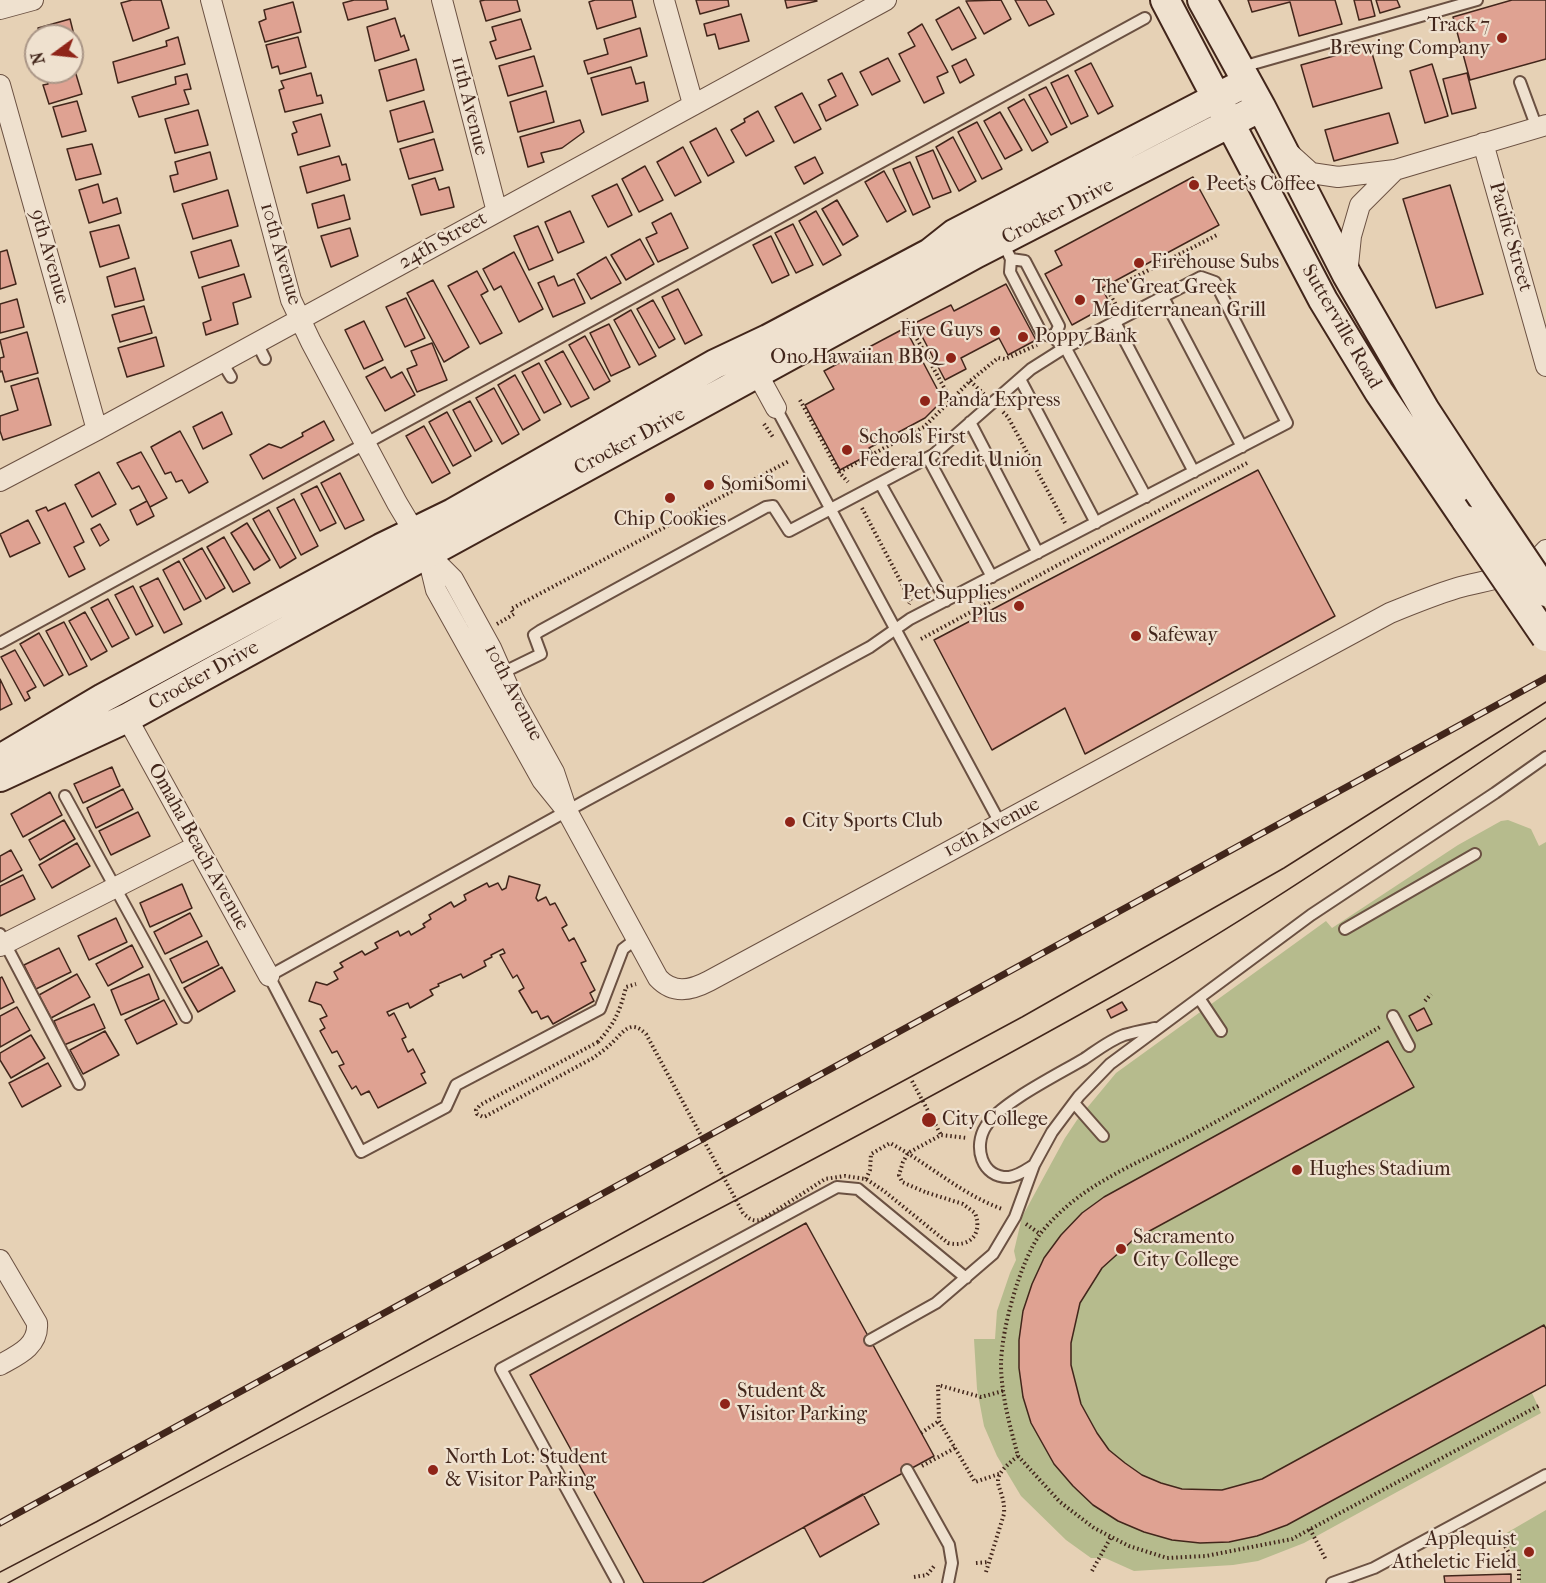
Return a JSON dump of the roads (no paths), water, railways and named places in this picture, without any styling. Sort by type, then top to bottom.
[{"type":"street","points":[[0,9],[33,0]]},
{"type":"street","name":"10th Avenue","points":[[211,0],[291,300],[365,443],[421,543],[436,590],[542,780],[567,811]]},
{"type":"street","name":"11th Avenue","points":[[442,0],[497,212]]},
{"type":"street","points":[[664,0],[693,104]]},
{"type":"street","name":"24th Street","points":[[0,481],[97,430],[226,370],[261,351],[300,319],[886,0]]},
{"type":"street","name":"Sutterville Road","points":[[1202,0],[1261,107],[1347,275],[1425,410],[1546,592]]},
{"type":"street","name":"Sutterville Road","points":[[1155,9],[1231,124],[1323,300],[1379,392],[1546,637]]},
{"type":"street","name":"Crocker Drive","points":[[0,777],[127,718],[421,543],[751,362],[930,253],[954,234],[1216,99],[1243,75]]},
{"type":"street","name":"9th Avenue","points":[[0,85],[97,430]]},
{"type":"street","name":"Crocker Drive","points":[[751,362],[1006,250],[1261,107]]},
{"type":"street","points":[[1279,144],[1311,173],[1338,177],[1395,170],[1541,127]]},
{"type":"street","name":"Pacific Street","points":[[1483,143],[1546,366]]},
{"type":"street","points":[[1347,275],[1351,236],[1360,205],[1395,170]]},
{"type":"street","points":[[751,362],[776,408]]},
{"type":"street","name":"10th Avenue","points":[[421,543],[453,579],[491,648],[513,698],[554,772],[567,811],[636,939],[663,983],[680,990],[699,986],[1390,613],[1459,588],[1501,579],[1526,568],[1546,550]]},
{"type":"street","name":"Crocker Drive","points":[[0,759],[103,698],[421,543]]},
{"type":"street","name":"Omaha Beach Avenue","points":[[127,718],[269,976]]},
{"type":"street","points":[[2,941],[198,846]]},
{"type":"street","points":[[0,1260],[37,1323],[38,1332],[34,1342],[0,1365]]},
{"type":"lane","points":[[1243,75],[1477,0]]},
{"type":"lane","points":[[0,643],[850,181],[1155,9]]},
{"type":"lane","points":[[1520,82],[1541,127]]},
{"type":"lane","points":[[1006,250],[1010,272],[1042,334],[1054,337],[1063,349],[1146,497]]},
{"type":"lane","points":[[1006,250],[1025,261],[1059,326],[1054,337]]},
{"type":"lane","points":[[502,673],[541,654],[534,635],[540,631],[766,507],[773,506],[777,510],[789,531],[928,458],[1020,379],[1063,349],[1202,278],[1215,282],[1287,423],[910,619],[896,631],[870,647],[269,976],[361,1152],[446,1107],[456,1085],[600,1009],[624,949],[636,939]]},
{"type":"lane","points":[[1163,297],[1242,447]]},
{"type":"lane","points":[[1115,322],[1194,471]]},
{"type":"lane","points":[[1020,379],[1096,523]]},
{"type":"lane","points":[[776,408],[1000,823]]},
{"type":"lane","points":[[970,422],[1038,553]]},
{"type":"lane","points":[[928,458],[992,577]]},
{"type":"lane","points":[[880,483],[946,601]]},
{"type":"lane","points":[[870,1340],[936,1303],[993,1254],[1015,1217],[1034,1165],[1052,1132],[1074,1103],[1110,1064],[1311,915],[1546,757]]},
{"type":"lane","points":[[65,796],[186,1017]]},
{"type":"lane","points":[[1345,929],[1475,854]]},
{"type":"lane","points":[[2,941],[79,1084]]},
{"type":"lane","points":[[1199,998],[1221,1031]]},
{"type":"lane","points":[[1393,1016],[1409,1046]]},
{"type":"lane","points":[[1034,1165],[1018,1175],[1008,1177],[997,1175],[989,1169],[982,1161],[979,1151],[980,1139],[986,1125],[1000,1111],[1018,1099],[1122,1036],[1159,1027]]},
{"type":"lane","points":[[1074,1103],[1103,1136]]},
{"type":"lane","points":[[618,1583],[501,1369],[837,1187],[858,1189],[966,1278]]},
{"type":"lane","points":[[907,1470],[949,1545],[952,1563],[948,1583]]},
{"type":"lane","points":[[1336,1583],[1374,1568],[1546,1475]]},
{"type":"tram line","points":[[0,1572],[96,1522],[719,1180],[1022,1017],[1284,868],[1546,702]]},
{"type":"tram line","points":[[8,1583],[838,1146],[1113,996],[1278,896],[1546,718]]},
{"type":"railway","points":[[0,1523],[1546,678]]},
{"type":"place","name":"Track 7 Brewing Company","points":[[1502,38]]},
{"type":"place","name":"Peet's Coffee","points":[[1194,185]]},
{"type":"place","name":"Firehouse Subs","points":[[1139,263]]},
{"type":"place","name":"The Great Greek Mediterranean Grill","points":[[1080,300]]},
{"type":"place","name":"Five Guys","points":[[995,331]]},
{"type":"place","name":"Poppy Bank","points":[[1023,337]]},
{"type":"place","name":"Ono Hawaiian BBQ","points":[[951,358]]},
{"type":"place","name":"Panda Express","points":[[925,401]]},
{"type":"place","name":"Schools First Federal Credit Union","points":[[847,450]]},
{"type":"place","name":"SomiSomi","points":[[709,485]]},
{"type":"place","name":"Chip Cookies","points":[[670,498]]},
{"type":"place","name":"Pet Supplies Plus","points":[[1019,606]]},
{"type":"place","name":"Safeway","points":[[1136,636]]},
{"type":"place","name":"City Sports Club","points":[[790,822]]},
{"type":"place","name":"City College","points":[[929,1120]]},
{"type":"place","name":"Hughes Stadium","points":[[1297,1170]]},
{"type":"place","name":"Sacramento City College","points":[[1121,1249]]},
{"type":"place","name":"Student & Visitor Parking","points":[[725,1404]]},
{"type":"place","name":"North Lot: Student & Visitor Parking","points":[[433,1470]]},
{"type":"place","name":"Applequist Atheletic Field","points":[[1529,1552]]}]
